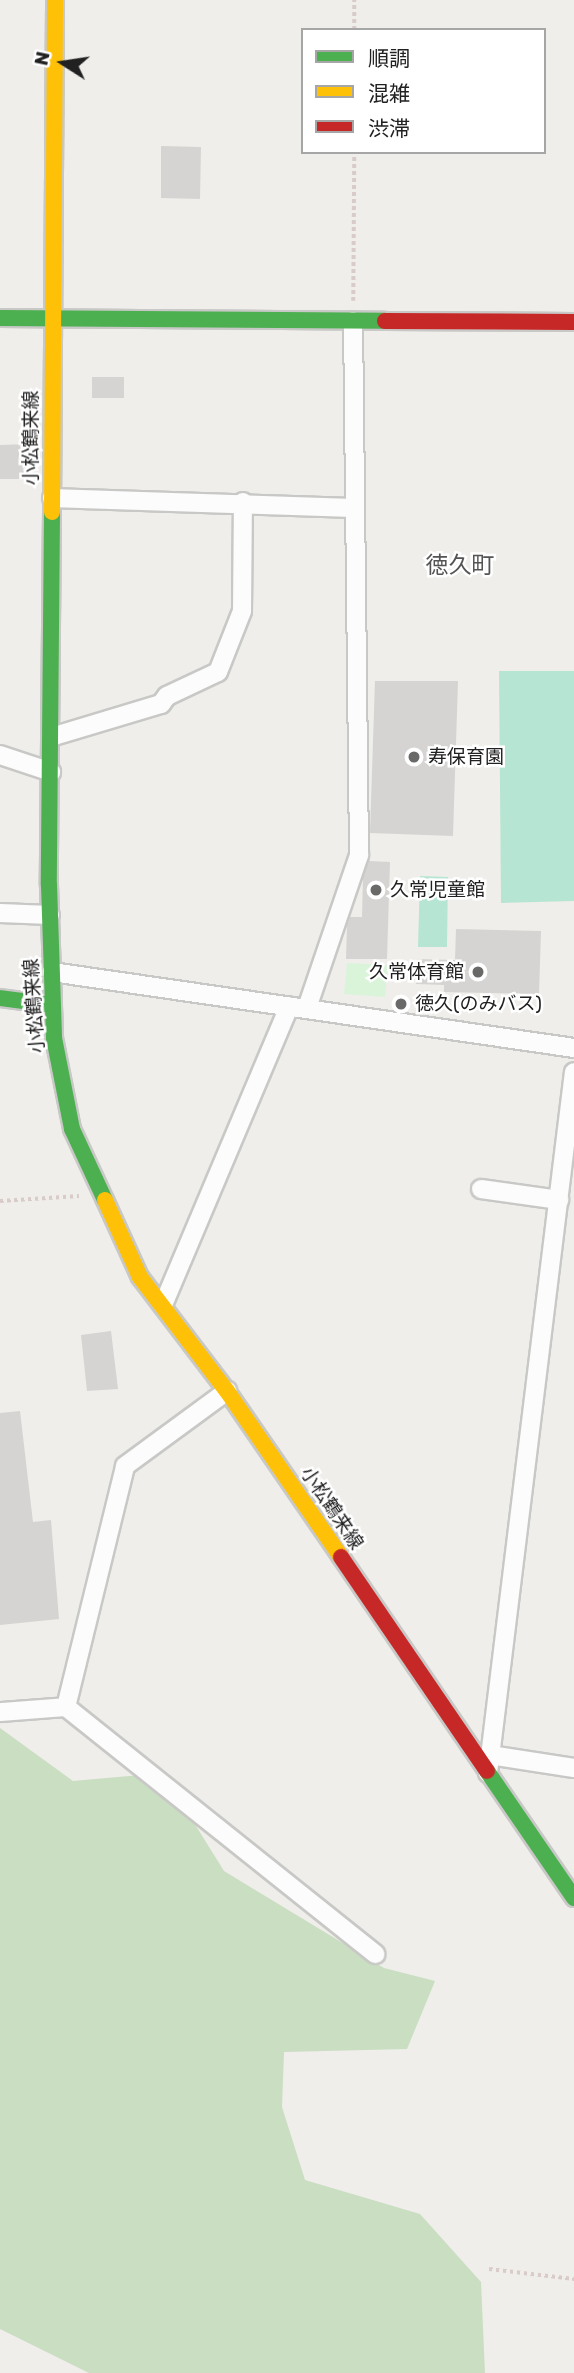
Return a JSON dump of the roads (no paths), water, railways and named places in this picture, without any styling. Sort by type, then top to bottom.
[{"type":"main road","name":"小松鶴来線","points":[[55,0],[50,915],[54,1038],[72,1129],[140,1277],[227,1391],[574,1898]]},
{"type":"main road","points":[[0,318],[574,322]]},
{"type":"main road","points":[[0,998],[53,1005]]},
{"type":"street","points":[[307,1008],[359,855],[352,508],[353,321]]},
{"type":"street","points":[[51,498],[243,502],[352,508]]},
{"type":"street","points":[[51,737],[161,704],[167,696],[218,672],[242,611],[243,502]]},
{"type":"street","points":[[0,755],[51,772]]},
{"type":"street","points":[[0,913],[50,915]]},
{"type":"street","points":[[52,972],[574,1048]]},
{"type":"street","points":[[163,1305],[289,1007]]},
{"type":"street","points":[[488,1776],[574,1072]]},
{"type":"street","points":[[481,1189],[559,1200]]},
{"type":"street","points":[[66,1707],[125,1466],[227,1391]]},
{"type":"street","points":[[0,1712],[66,1707],[374,1954]]},
{"type":"street","points":[[490,1755],[574,1768]]},
{"type":"place","name":"寿保育園","points":[[414,757]]},
{"type":"place","name":"久常児童館","points":[[376,890]]},
{"type":"place","name":"久常体育館","points":[[478,972]]},
{"type":"place","name":"徳久(のみバス)","points":[[401,1004]]},
{"type":"district","name":"徳久町","points":[[460,565]]}]
